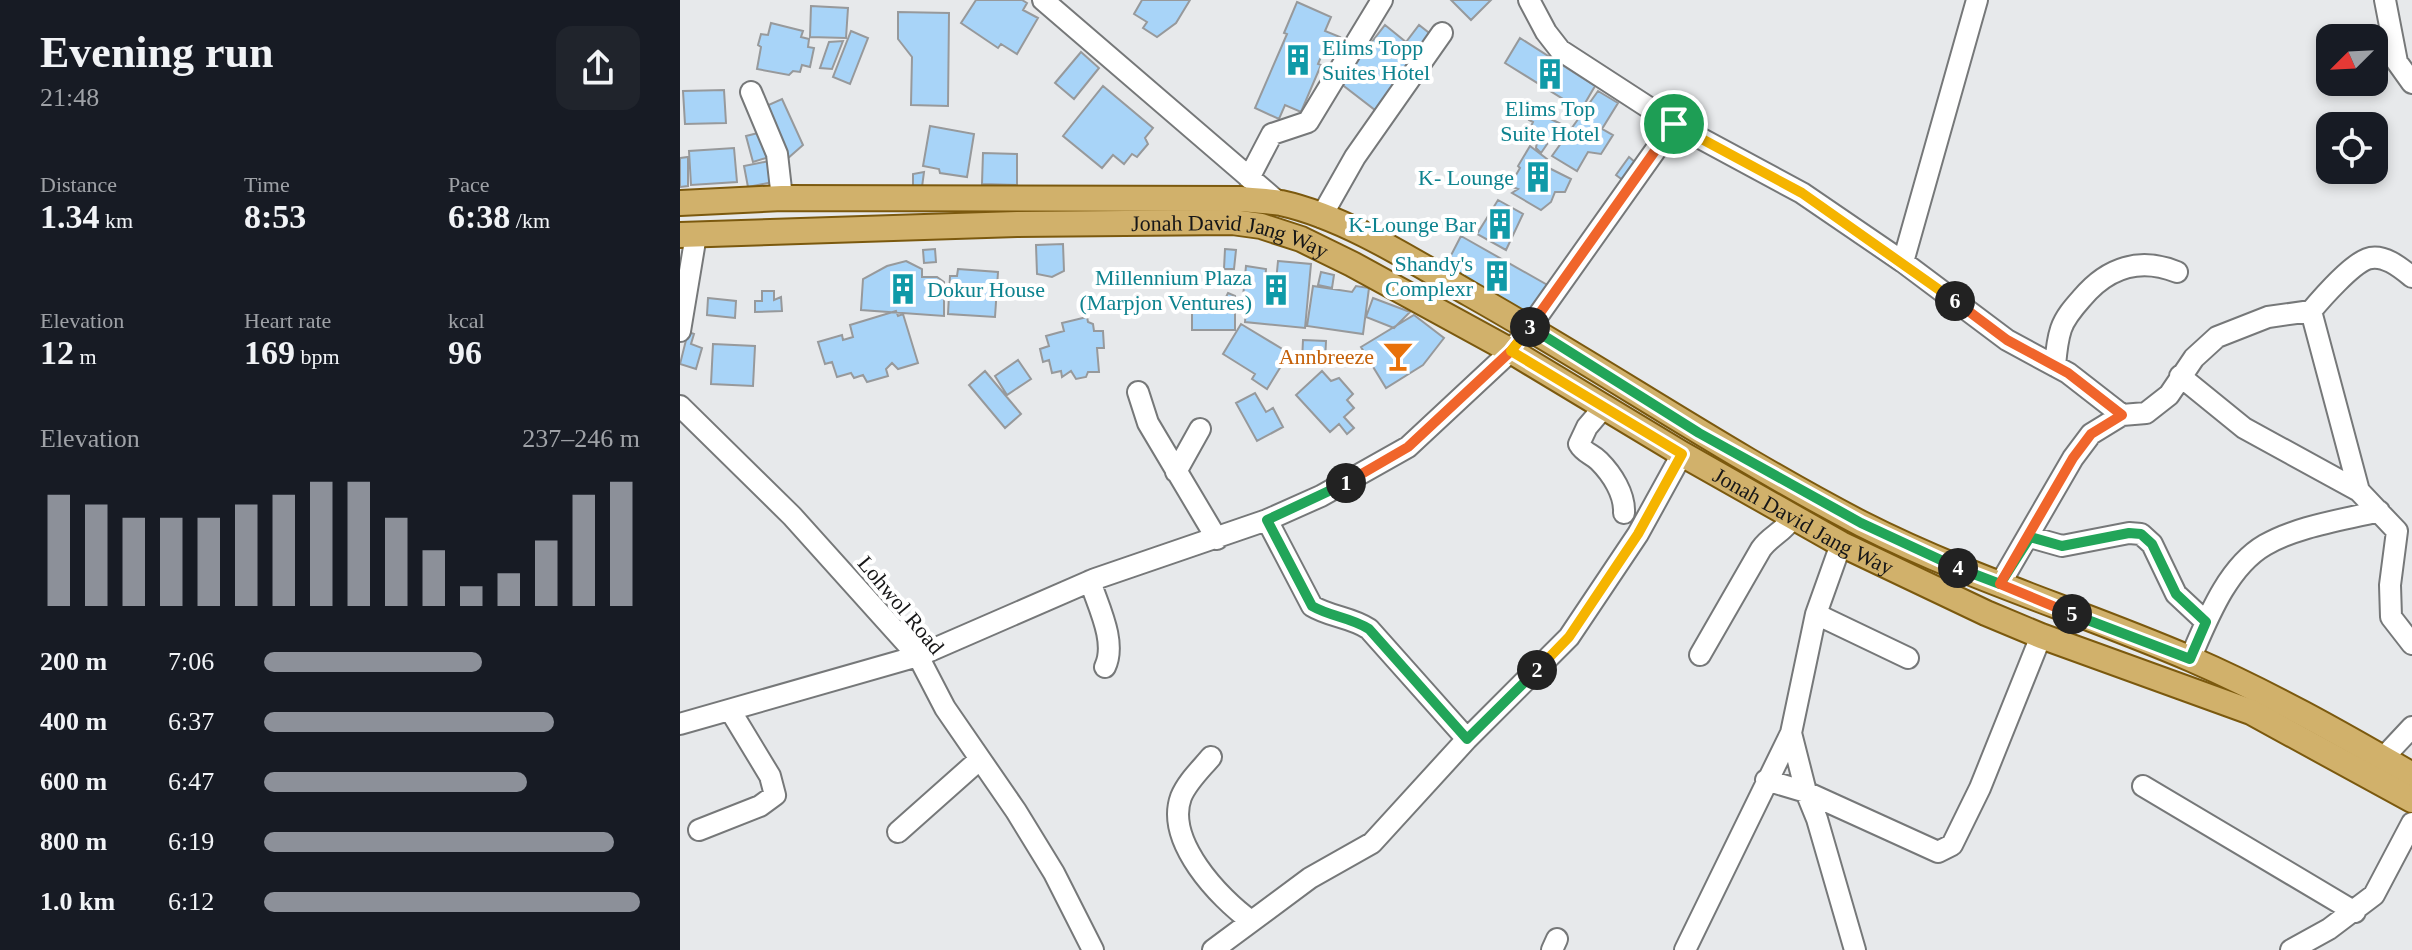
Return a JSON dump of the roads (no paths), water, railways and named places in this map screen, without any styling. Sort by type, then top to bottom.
[{"type":"main road","points":[[680,203],[782,198],[1241,199],[1279,203],[1371,238],[1530,327],[1699,433],[1861,523],[1937,560],[2190,659],[2320,722],[2412,775]]},
{"type":"main road","name":"Jonah David Jang Way","points":[[688,235],[1017,224],[1232,222],[1261,226],[1301,239],[1511,351],[1682,454],[1841,544],[2041,636],[2251,712],[2412,800]]},
{"type":"street","points":[[1043,0],[1279,203]]},
{"type":"street","points":[[1249,178],[1272,134],[1308,122],[1382,0]]},
{"type":"street","points":[[1529,0],[1546,32],[1560,50],[1674,124],[1802,193],[1903,262],[2007,340],[2055,366],[2122,415]]},
{"type":"street","points":[[1903,262],[1977,0]]},
{"type":"street","points":[[2385,0],[2397,62],[2412,83]]},
{"type":"street","points":[[1321,217],[1355,157],[1442,33]]},
{"type":"street","points":[[751,92],[777,154],[782,198]]},
{"type":"street","points":[[680,724],[918,656],[1090,581],[1267,520],[1321,496],[1408,447],[1511,351],[1674,124]]},
{"type":"street","points":[[680,331],[688,235]]},
{"type":"street","points":[[2000,584],[2073,458],[2091,434],[2122,415],[2146,413],[2169,395],[2194,358],[2217,337],[2268,317],[2311,311],[2329,290],[2367,259],[2382,258],[2408,267]]},
{"type":"street","points":[[2055,366],[2062,328],[2070,313],[2087,292],[2112,271],[2145,264],[2177,272]]},
{"type":"street","points":[[2311,311],[2359,491]]},
{"type":"street","points":[[2180,376],[2244,428],[2359,491],[2405,531],[2390,585],[2391,617],[2412,644]]},
{"type":"street","points":[[1138,392],[1148,423],[1217,539]]},
{"type":"street","name":"Lohwol Road","points":[[680,406],[792,516],[918,656],[945,708],[1016,811],[1054,873],[1093,950]]},
{"type":"street","points":[[1604,407],[1587,427],[1579,444],[1597,459],[1614,480],[1625,504],[1624,513]]},
{"type":"street","points":[[1176,472],[1200,429]]},
{"type":"street","points":[[1213,950],[1310,878],[1372,843],[1467,739],[1569,637],[1638,534],[1682,454]]},
{"type":"street","points":[[2190,659],[2229,579],[2263,546],[2317,527],[2379,511]]},
{"type":"street","points":[[1700,655],[1766,541],[1785,529],[1793,517]]},
{"type":"street","points":[[1267,520],[1312,606],[1322,612],[1354,619],[1369,629],[1467,739]]},
{"type":"street","points":[[2030,537],[2062,546],[2129,533],[2141,534],[2152,544],[2176,594],[2206,622]]},
{"type":"street","points":[[1685,950],[1791,733],[1816,614],[1841,544]]},
{"type":"street","points":[[1090,581],[1106,633],[1110,657],[1105,667]]},
{"type":"street","points":[[1816,614],[1908,658]]},
{"type":"street","points":[[1766,780],[1806,792],[1938,852],[1952,845],[1980,788],[2041,636]]},
{"type":"street","points":[[699,830],[760,806],[775,795],[770,776],[730,710]]},
{"type":"street","points":[[2383,758],[2412,727]]},
{"type":"street","points":[[1791,733],[1855,950]]},
{"type":"street","points":[[1211,757],[1182,795],[1178,810],[1183,834],[1196,865],[1214,889],[1251,921]]},
{"type":"street","points":[[898,832],[979,760]]},
{"type":"street","points":[[2143,786],[2355,912]]},
{"type":"street","points":[[2291,950],[2355,912],[2374,895],[2412,823]]},
{"type":"place","name":"Elims Topp Suites Hotel","points":[[1298,60]]},
{"type":"place","name":"Elims Top Suite Hotel","points":[[1550,74]]},
{"type":"place","name":"K- Lounge","points":[[1538,177]]},
{"type":"place","name":"K-Lounge Bar","points":[[1500,224]]},
{"type":"place","name":"Shandy's Complexr","points":[[1497,276]]},
{"type":"place","name":"Dokur House","points":[[903,289]]},
{"type":"place","name":"Millennium Plaza (Marpjon Ventures)","points":[[1276,290]]},
{"type":"place","name":"Annbreeze","points":[[1398,356]]}]
